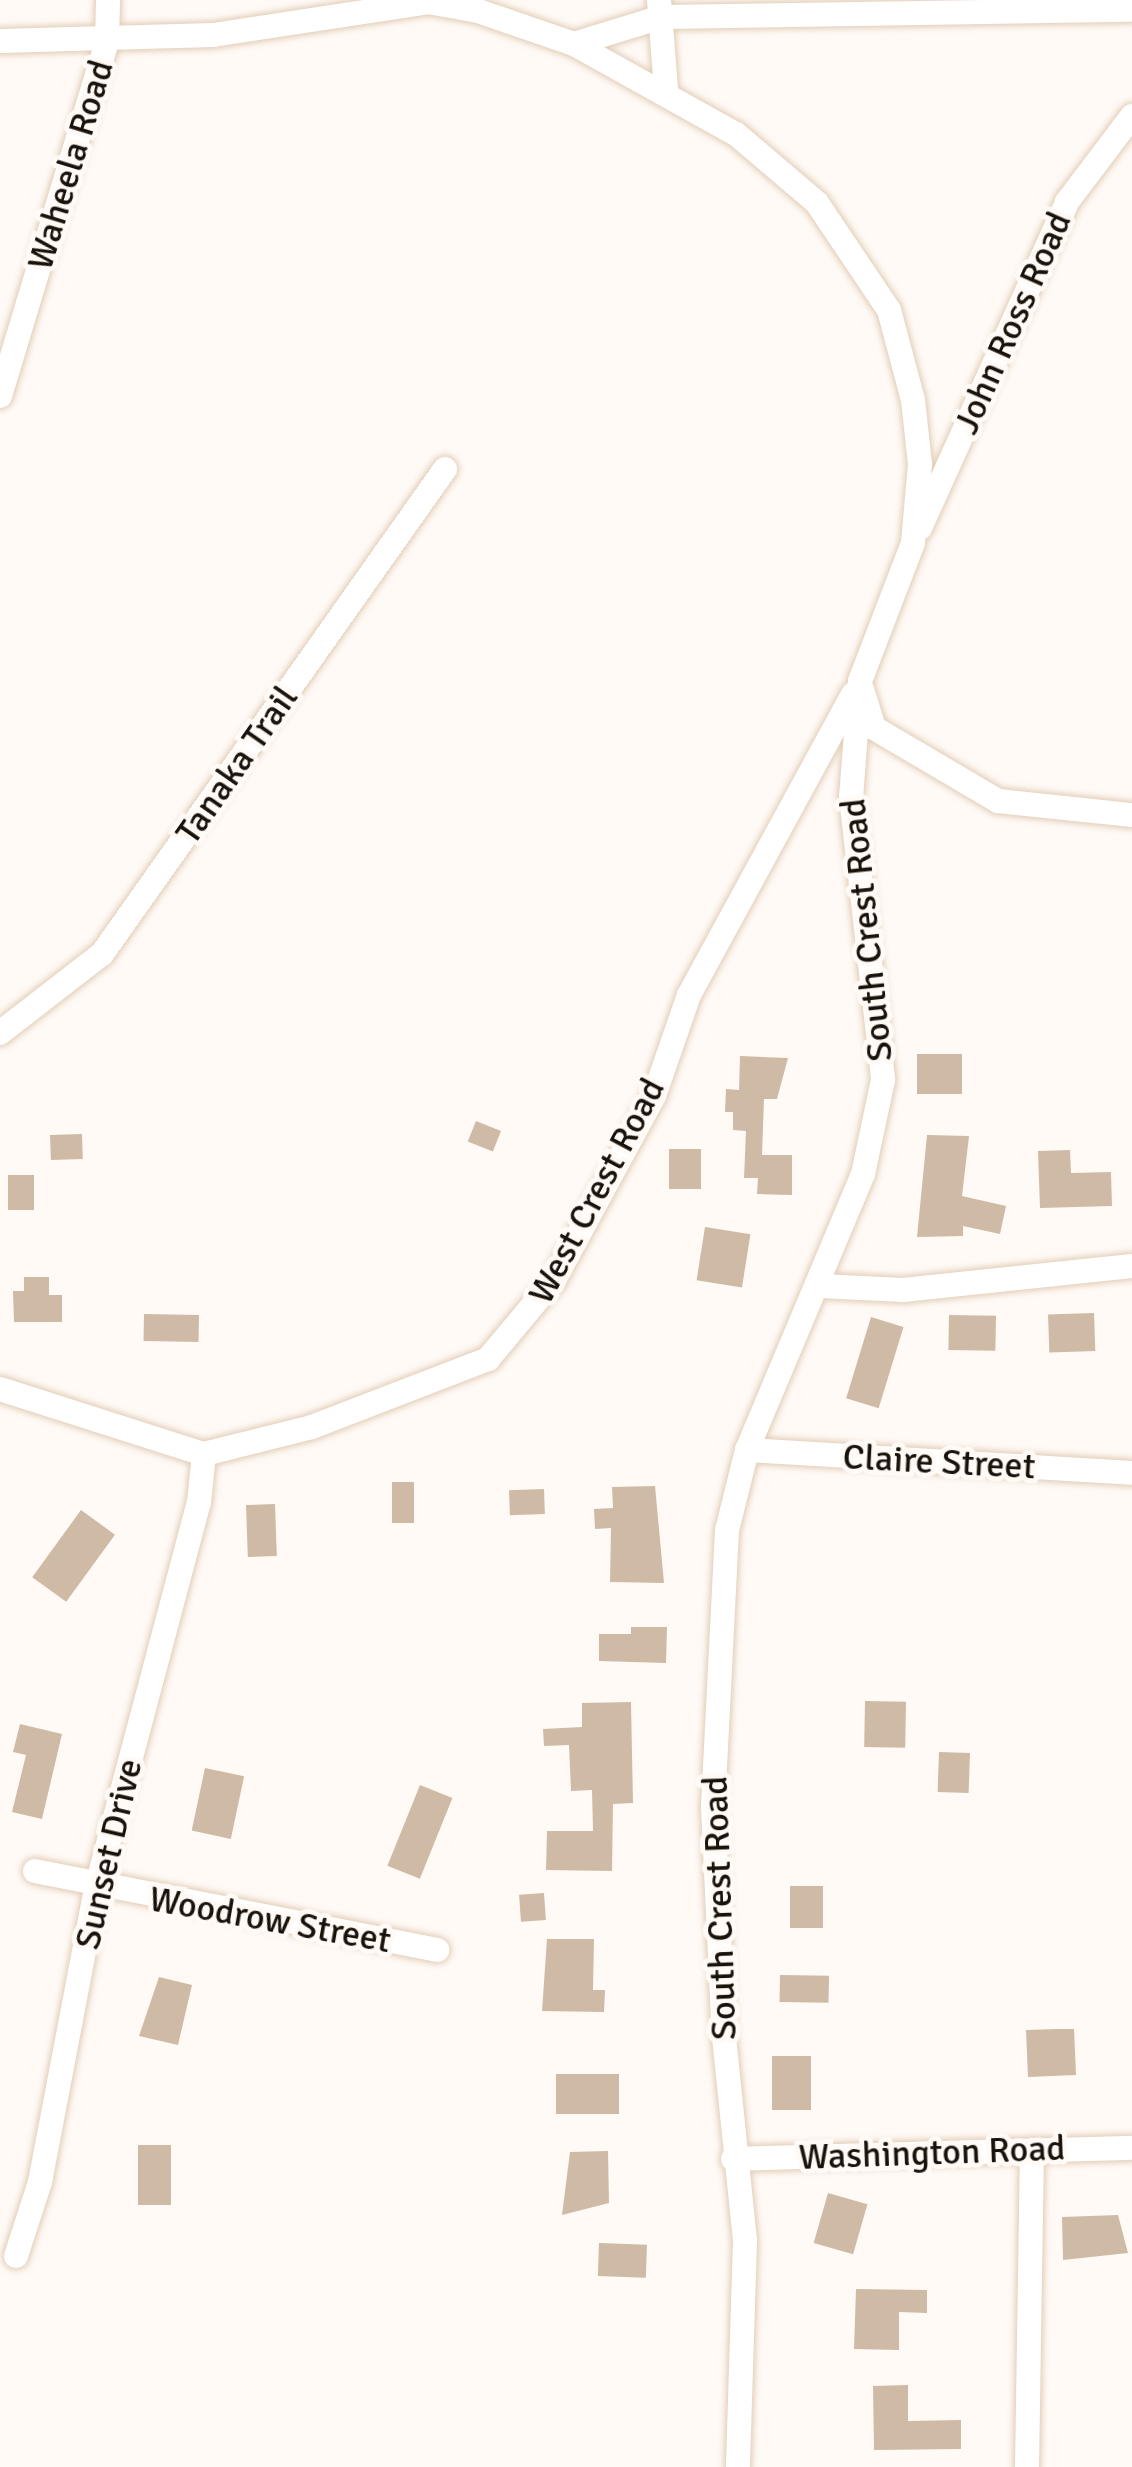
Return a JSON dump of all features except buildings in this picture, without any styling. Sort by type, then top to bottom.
[{"type":"street","name":"Waheela Road","points":[[0,396],[107,42],[108,0]]},
{"type":"street","name":"South Crest Road","points":[[0,41],[107,42],[213,35],[428,2],[574,44],[665,88],[736,134],[817,203],[872,277],[914,400],[914,543],[860,681],[851,852],[883,1080],[863,1174],[821,1286],[747,1450],[728,1530],[714,1762],[733,2159],[745,2241],[738,2467]]},
{"type":"street","points":[[574,44],[660,9],[1017,5],[1132,10]]},
{"type":"street","points":[[660,9],[665,88]]},
{"type":"street","name":"John Ross Road","points":[[914,543],[1067,202],[1132,116]]},
{"type":"street","name":"Tanaka Trail","points":[[0,1033],[102,954],[445,469]]},
{"type":"street","points":[[860,681],[874,728],[998,801],[1132,815]]},
{"type":"street","name":"West Crest Road","points":[[204,1454],[312,1427],[447,1379],[488,1359],[521,1329],[654,1096],[689,995],[860,681]]},
{"type":"street","points":[[821,1286],[903,1290],[1132,1265]]},
{"type":"street","points":[[0,1389],[204,1454]]},
{"type":"street","name":"Claire Street","points":[[747,1450],[1132,1473]]},
{"type":"street","name":"Sunset Drive","points":[[16,2256],[40,2182],[96,1889],[194,1526],[204,1454]]},
{"type":"street","name":"Woodrow Street","points":[[35,1871],[96,1889],[437,1951]]},
{"type":"street","name":"Washington Road","points":[[733,2159],[1132,2148]]},
{"type":"street","points":[[1027,2467],[1032,2150]]}]
